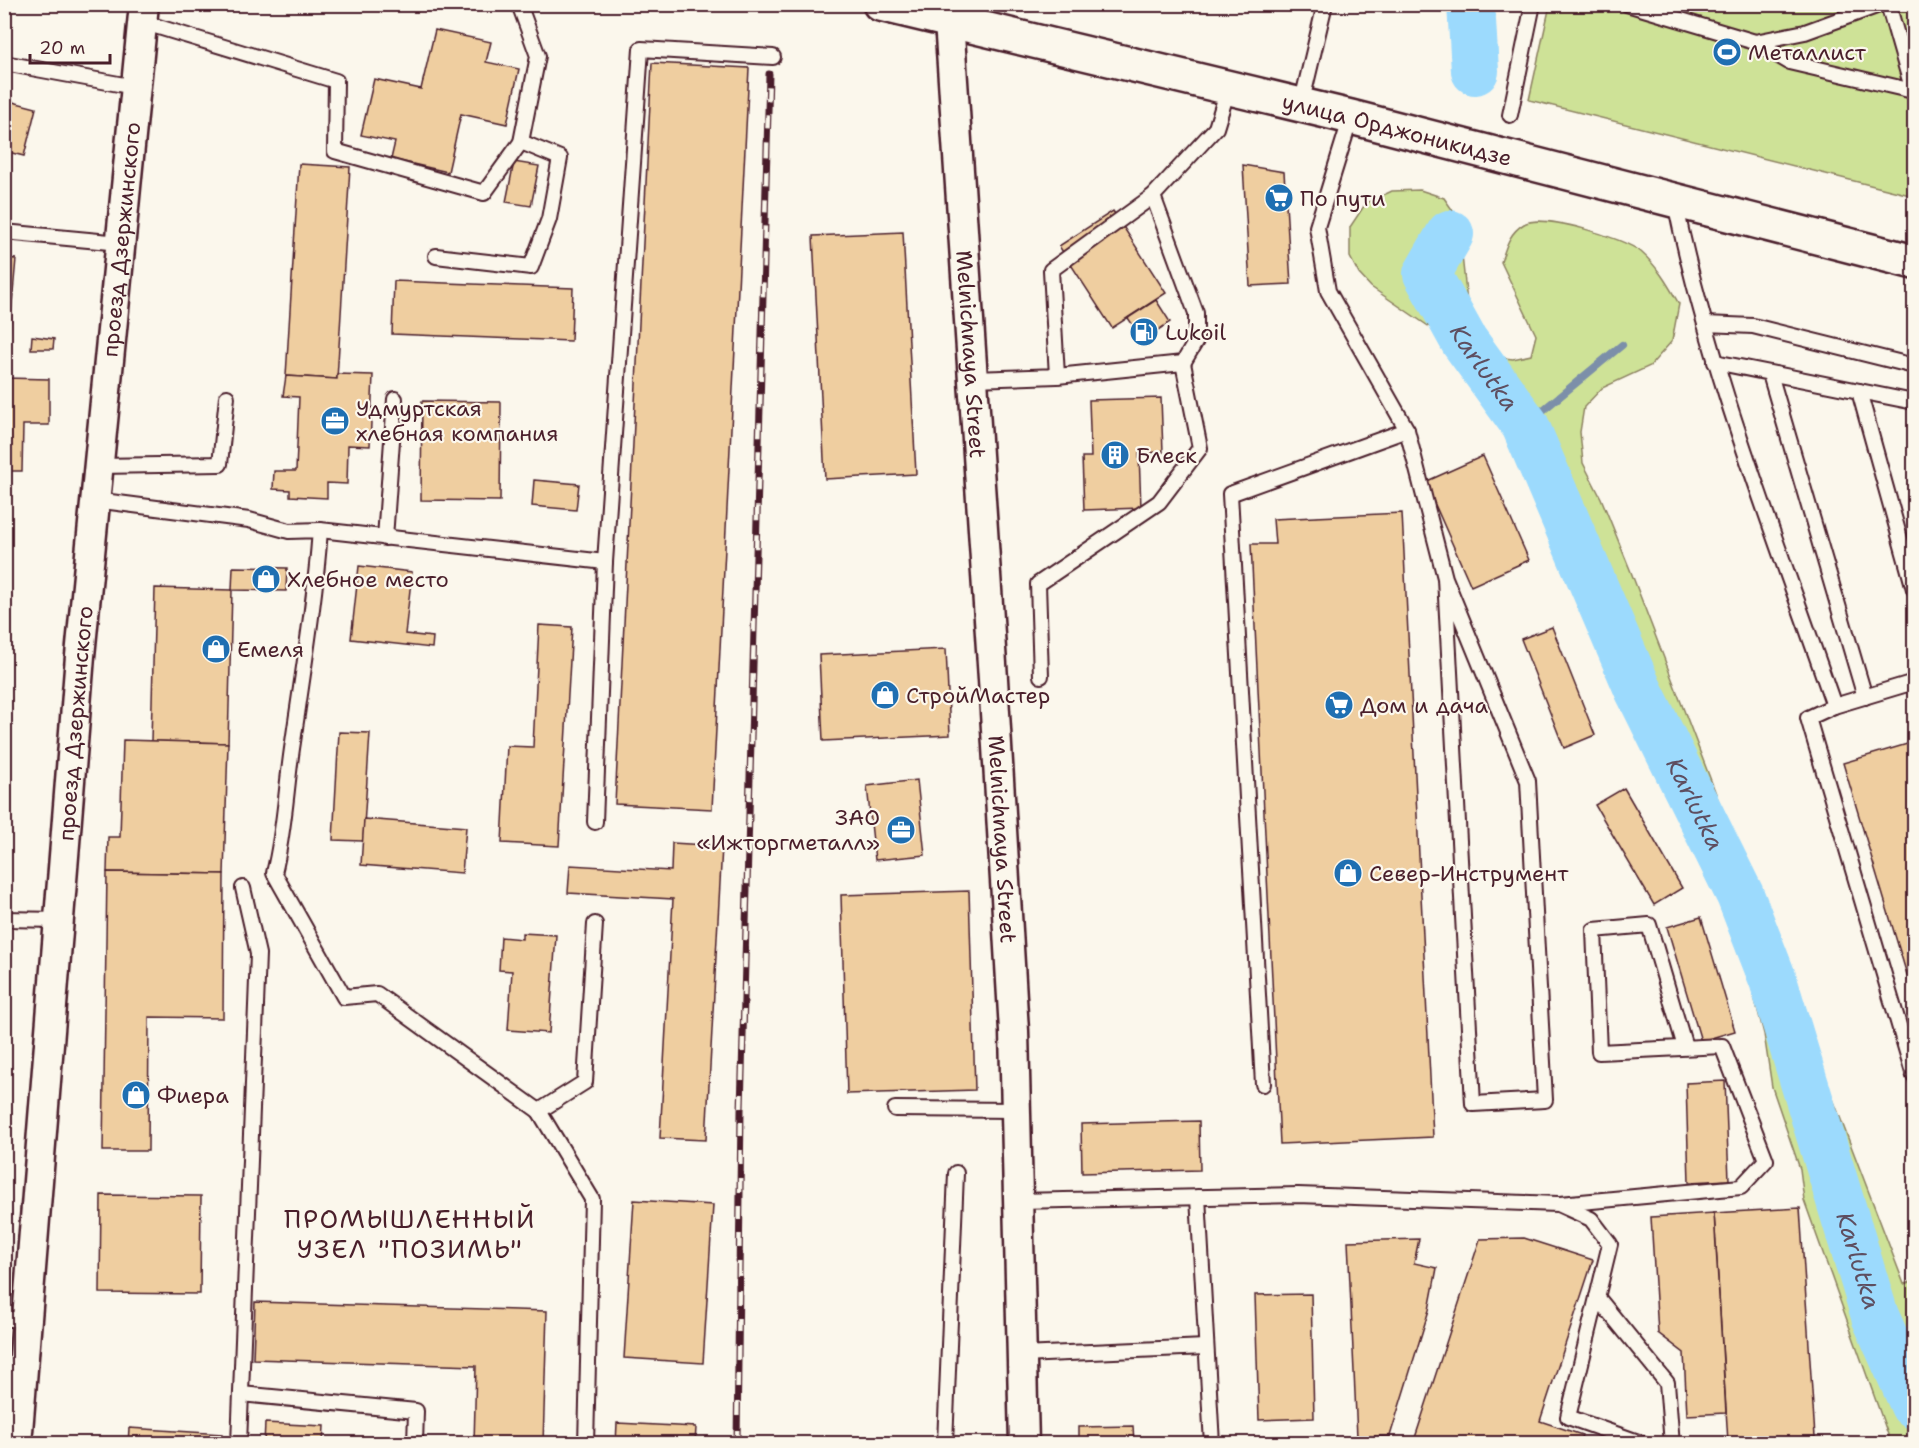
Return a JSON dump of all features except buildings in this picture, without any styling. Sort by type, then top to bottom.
[{"type":"main road","name":"улица Орджоникидзе","points":[[880,5],[1351,117],[1914,262]]},
{"type":"street","name":"проезд Дзержинского","points":[[17,1443],[16,1319],[59,920],[95,500],[143,14]]},
{"type":"street","name":"Melnichnaya Street","points":[[949,21],[1013,1020],[1024,1443]]},
{"type":"lane","points":[[143,14],[336,81],[335,151],[484,193],[521,142],[538,56],[519,4]]},
{"type":"lane","points":[[1300,106],[1325,4]]},
{"type":"lane","points":[[1510,115],[1533,4]]},
{"type":"lane","points":[[1627,4],[1755,42],[1789,62],[1913,91],[1888,4]]},
{"type":"lane","points":[[1755,42],[1805,32],[1882,4]]},
{"type":"lane","points":[[596,822],[605,562],[641,48],[772,57]]},
{"type":"lane","points":[[4,63],[135,87]]},
{"type":"lane","points":[[1057,376],[1051,270],[1153,196],[1216,128],[1228,89]]},
{"type":"lane","points":[[1351,117],[1317,227],[1328,291],[1407,430],[1445,578],[1528,781],[1545,1100],[1473,1104],[1445,578]]},
{"type":"lane","points":[[436,256],[531,267],[549,219],[560,158],[521,142]]},
{"type":"lane","points":[[1041,676],[1038,584],[1159,502],[1200,448],[1184,363],[1196,341],[1197,313],[1153,196]]},
{"type":"lane","points":[[1674,199],[1715,362],[1834,706]]},
{"type":"lane","points":[[4,232],[120,243]]},
{"type":"lane","points":[[1705,324],[1753,326],[1914,366]]},
{"type":"lane","points":[[1715,362],[1914,402]]},
{"type":"lane","points":[[973,379],[1057,376],[1184,363]]},
{"type":"lane","points":[[1770,374],[1865,697]]},
{"type":"lane","points":[[1859,391],[1914,589]]},
{"type":"lane","points":[[99,466],[220,464],[226,397]]},
{"type":"lane","points":[[385,538],[394,399]]},
{"type":"lane","points":[[1263,1084],[1230,494],[1407,430]]},
{"type":"lane","points":[[95,500],[249,520],[289,531],[320,530],[605,562]]},
{"type":"lane","points":[[320,530],[317,572],[285,793],[282,840],[274,873],[344,997],[377,994],[539,1111],[592,1199],[585,1443]]},
{"type":"lane","points":[[1914,682],[1834,706],[1808,718],[1914,1076]]},
{"type":"lane","points":[[239,1443],[258,954],[243,888]]},
{"type":"lane","points":[[4,919],[59,920]]},
{"type":"lane","points":[[539,1111],[585,1082],[595,924]]},
{"type":"lane","points":[[1017,1201],[1298,1195],[1558,1204],[1742,1187],[1766,1160],[1722,1046],[1599,1052],[1594,930],[1649,925],[1685,1047]]},
{"type":"lane","points":[[895,1109],[1016,1110]]},
{"type":"lane","points":[[945,1443],[956,1173]]},
{"type":"lane","points":[[1198,1197],[1212,1443]]},
{"type":"lane","points":[[1558,1204],[1591,1219],[1610,1244],[1568,1417],[1634,1442]]},
{"type":"lane","points":[[1597,1297],[1667,1383],[1672,1443]]},
{"type":"lane","points":[[1022,1355],[1206,1347]]},
{"type":"lane","points":[[241,1394],[416,1411],[415,1443]]},
{"type":"green space","name":"Металлист","points":[[1550,5],[1914,5],[1914,196],[1529,100]]},
{"type":"green space","points":[[1420,190],[1444,198],[1458,218],[1467,302],[1484,342],[1496,357],[1513,359],[1531,355],[1536,335],[1501,262],[1511,236],[1524,224],[1534,221],[1565,224],[1602,234],[1632,246],[1653,264],[1679,304],[1672,341],[1650,366],[1602,388],[1584,407],[1580,432],[1583,463],[1601,498],[1631,572],[1904,1284],[1914,1281],[1914,1443],[1891,1443],[1804,1200],[1800,1169],[1772,1087],[1764,1034],[1728,898],[1618,700],[1508,434],[1458,354],[1437,332],[1371,287],[1359,274],[1350,257],[1350,227],[1366,203],[1392,191]]},
{"type":"waterway","name":"Karlutka","points":[[1471,4],[1475,71]]},
{"type":"waterway","name":"Karlutka","points":[[1450,234],[1427,274],[1464,341],[1525,425],[1638,689],[1740,895],[1773,980],[1875,1316],[1914,1405]]},
{"type":"waterway","points":[[1525,425],[1622,345]]},
{"type":"railway","points":[[737,1444],[741,1110],[769,74]]},
{"type":"place","name":"Металлист","points":[[1727,52]]},
{"type":"place","name":"По пути","points":[[1279,198]]},
{"type":"place","name":"Lukoil","points":[[1144,332]]},
{"type":"place","name":"Удмуртская хлебная компания","points":[[335,421]]},
{"type":"place","name":"Блеск","points":[[1115,455]]},
{"type":"place","name":"Хлебное место","points":[[266,579]]},
{"type":"place","name":"Емеля","points":[[216,649]]},
{"type":"place","name":"СтройМастер","points":[[885,695]]},
{"type":"place","name":"Дом и дача","points":[[1339,705]]},
{"type":"place","name":"ЗАО «Ижторгметалл»","points":[[901,830]]},
{"type":"place","name":"Север-Инструмент","points":[[1348,873]]},
{"type":"place","name":"Фиера","points":[[136,1095]]},
{"type":"district","name":"ПРОМЫШЛЕННЫЙ УЗЕЛ \"ПОЗИМЬ\"","points":[[410,1233]]}]
